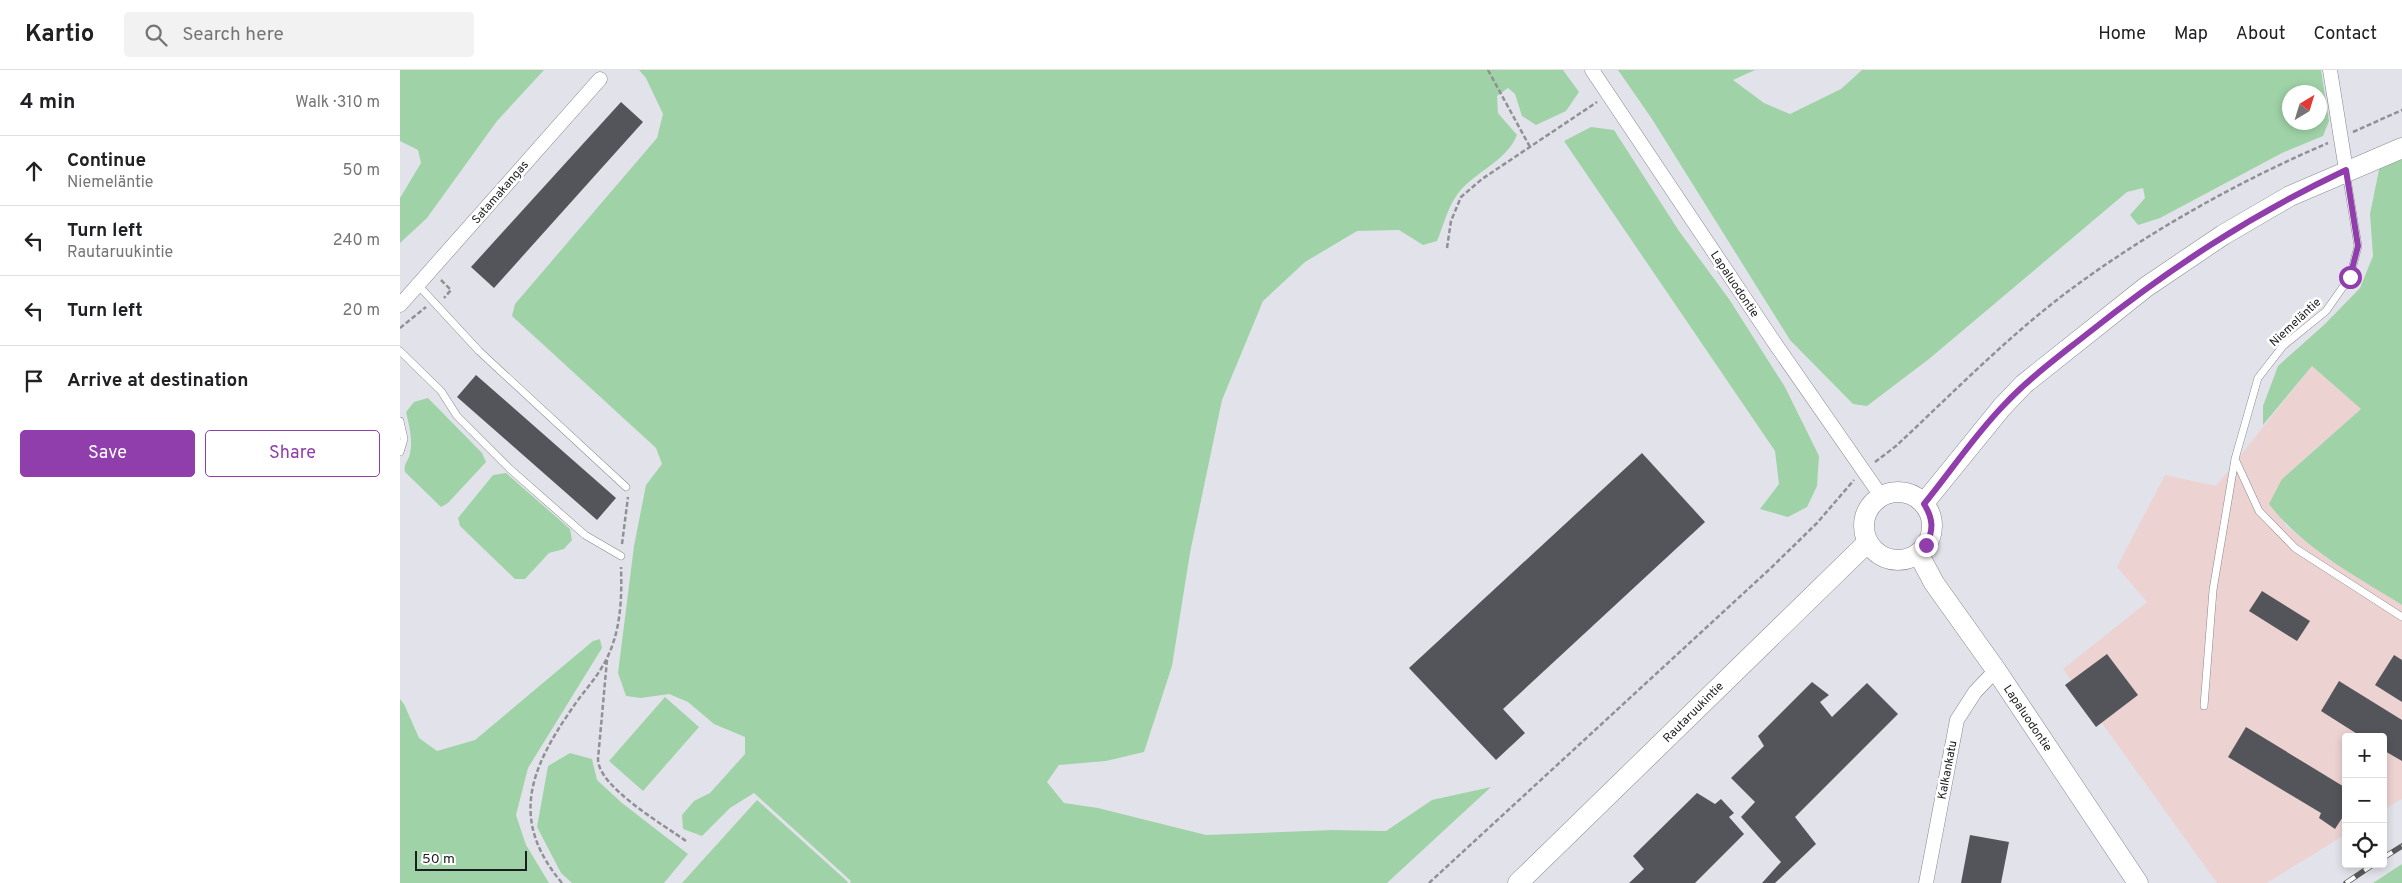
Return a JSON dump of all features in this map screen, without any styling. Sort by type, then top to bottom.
[{"type":"main road","points":[[1924,504],[1996,414],[2024,384],[2146,287],[2223,235],[2290,196],[2346,170],[2402,148]]},
{"type":"main road","points":[[1892,492],[1904,492],[1915,496],[1924,504],[1930,513],[1931,535],[1926,545],[1918,553],[1908,558],[1891,559],[1876,551],[1868,542],[1865,532],[1866,517],[1873,503],[1881,496],[1892,492]]},
{"type":"main road","name":"Rautaruukintie","points":[[1518,883],[1868,542]]},
{"type":"main road","name":"Lapaluodontie","points":[[1918,553],[1934,583],[1996,670],[2138,883]]},
{"type":"street","name":"Lapaluodontie","points":[[1592,70],[1774,342],[1881,496]]},
{"type":"street","points":[[2330,70],[2346,170]]},
{"type":"street","name":"Satamakangas","points":[[400,305],[600,78]]},
{"type":"street","name":"Kalkankatu","points":[[1926,883],[1957,720],[1975,692],[1996,670]]},
{"type":"lane","name":"Niemeläntie","points":[[2204,706],[2213,590],[2235,459],[2258,378],[2283,346],[2326,311],[2350,277],[2358,246],[2346,170]]},
{"type":"lane","points":[[418,285],[478,351],[626,487]]},
{"type":"lane","points":[[400,351],[441,391],[457,416],[510,469],[585,535],[621,556]]},
{"type":"lane","points":[[400,421],[404,439],[400,452]]},
{"type":"lane","points":[[2235,459],[2260,511],[2295,548],[2402,617]]},
{"type":"path","points":[[1488,70],[1530,146]]},
{"type":"path","points":[[1447,248],[1451,221],[1462,197],[1482,179],[1608,94]]},
{"type":"path","points":[[1429,883],[1758,580],[1817,523],[1848,486],[1864,471],[1896,446],[2014,338],[2074,287],[2192,212],[2252,179],[2402,110]]},
{"type":"path","points":[[562,883],[553,872],[535,840],[530,824],[534,782],[550,744],[607,659],[618,629],[621,602],[621,556],[627,505],[626,487]]},
{"type":"path","points":[[607,659],[598,760],[600,772],[609,784],[686,841]]},
{"type":"shaded area","points":[[2312,366],[2361,409],[2282,479],[2285,525],[2346,570],[2402,605],[2402,799],[2387,808],[2387,733],[2342,733],[2342,836],[2267,883],[2217,883],[2063,669],[2147,602],[2117,567],[2165,475],[2216,486]]},
{"type":"green space","points":[[400,70],[544,70],[497,121],[427,218],[400,243],[400,198],[421,163],[418,150],[400,141]]},
{"type":"green space","points":[[639,70],[1563,70],[1579,92],[1566,111],[1536,125],[1522,116],[1515,94],[1508,88],[1497,96],[1498,113],[1517,135],[1505,153],[1469,182],[1455,198],[1437,241],[1423,245],[1399,230],[1357,231],[1305,262],[1263,301],[1222,400],[1190,553],[1172,666],[1144,752],[1106,761],[1059,765],[1047,782],[1064,803],[1098,808],[1206,835],[1332,830],[1386,831],[1432,800],[1491,787],[1387,883],[850,883],[851,881],[754,793],[730,808],[702,836],[683,829],[682,815],[694,801],[710,793],[745,754],[745,737],[714,724],[688,702],[669,694],[641,698],[626,696],[618,673],[634,546],[646,485],[662,464],[656,448],[512,316],[515,304],[657,138],[663,114],[646,78]]},
{"type":"green space","points":[[1618,70],[1755,70],[1733,80],[1764,103],[1790,114],[1841,89],[1862,70],[2321,70],[2323,85],[2282,85],[2282,130],[2325,130],[2323,136],[2282,153],[2160,218],[2138,225],[2130,215],[2145,198],[2143,188],[2127,192],[1929,359],[1867,406],[1853,404],[1790,340],[1652,119]]},
{"type":"green space","points":[[2327,108],[2329,121],[2327,126]]},
{"type":"green space","points":[[1591,127],[1614,130],[1679,231],[1729,299],[1785,387],[1819,456],[1817,486],[1807,507],[1788,517],[1760,509],[1779,484],[1775,451],[1564,141]]},
{"type":"green space","points":[[2402,158],[2402,605],[2348,572],[2314,548],[2283,520],[2269,504],[2282,479],[2361,409],[2312,366],[2263,425],[2263,406],[2278,366],[2325,324],[2360,288],[2373,256],[2370,214],[2380,165]]},
{"type":"green space","points":[[428,398],[482,453],[486,462],[448,503],[441,507],[405,472],[405,464],[411,448],[406,412],[414,402]]},
{"type":"green space","points":[[506,473],[570,529],[572,540],[564,549],[549,553],[525,579],[515,579],[460,526],[458,518],[493,475]]},
{"type":"green space","points":[[600,639],[602,648],[528,768],[516,815],[526,845],[549,883],[400,883],[400,699],[419,738],[437,751],[475,740],[593,641]]},
{"type":"green space","points":[[665,697],[699,727],[643,791],[609,761]]},
{"type":"green space","points":[[570,753],[592,759],[597,780],[622,803],[688,854],[664,883],[572,883],[561,873],[537,827],[548,766]]},
{"type":"green space","points":[[757,800],[848,882],[682,883]]},
{"type":"green space","points":[[2402,864],[2402,883],[2373,883]]},
{"type":"building","points":[[621,102],[643,122],[494,288],[471,267]]},
{"type":"building","points":[[476,375],[616,498],[597,520],[457,397]]},
{"type":"building","points":[[1642,453],[1705,522],[1503,709],[1525,733],[1496,760],[1409,668]]},
{"type":"building","points":[[2262,591],[2310,621],[2297,641],[2249,611]]},
{"type":"building","points":[[2107,654],[2138,695],[2096,727],[2065,685]]},
{"type":"building","points":[[2394,655],[2402,660],[2402,702],[2375,685]]},
{"type":"building","points":[[2339,681],[2402,720],[2402,761],[2387,752],[2387,733],[2356,733],[2321,711]]},
{"type":"building","points":[[1812,682],[1829,695],[1820,702],[1832,717],[1867,683],[1898,714],[1795,817],[1816,844],[1775,883],[1762,883],[1781,862],[1741,817],[1755,802],[1731,778],[1764,746],[1758,736]]},
{"type":"building","points":[[2246,727],[2342,786],[2342,818],[2335,829],[2319,818],[2321,813],[2228,757]]},
{"type":"building","points":[[1697,793],[1715,804],[1721,799],[1734,813],[1729,817],[1744,834],[1695,883],[1629,883],[1644,869],[1633,856]]},
{"type":"building","points":[[1970,835],[2009,842],[2001,883],[1961,883]]},
{"type":"railway","points":[[2387,855],[2402,846]]},
{"type":"railway","points":[[2346,883],[2368,868]]},
{"type":"route","points":[[1926,545],[1931,535],[1932,524],[1930,513],[1924,504],[1980,433],[2024,384],[2146,287],[2223,235],[2290,196],[2346,170],[2358,246],[2350,277]]}]
